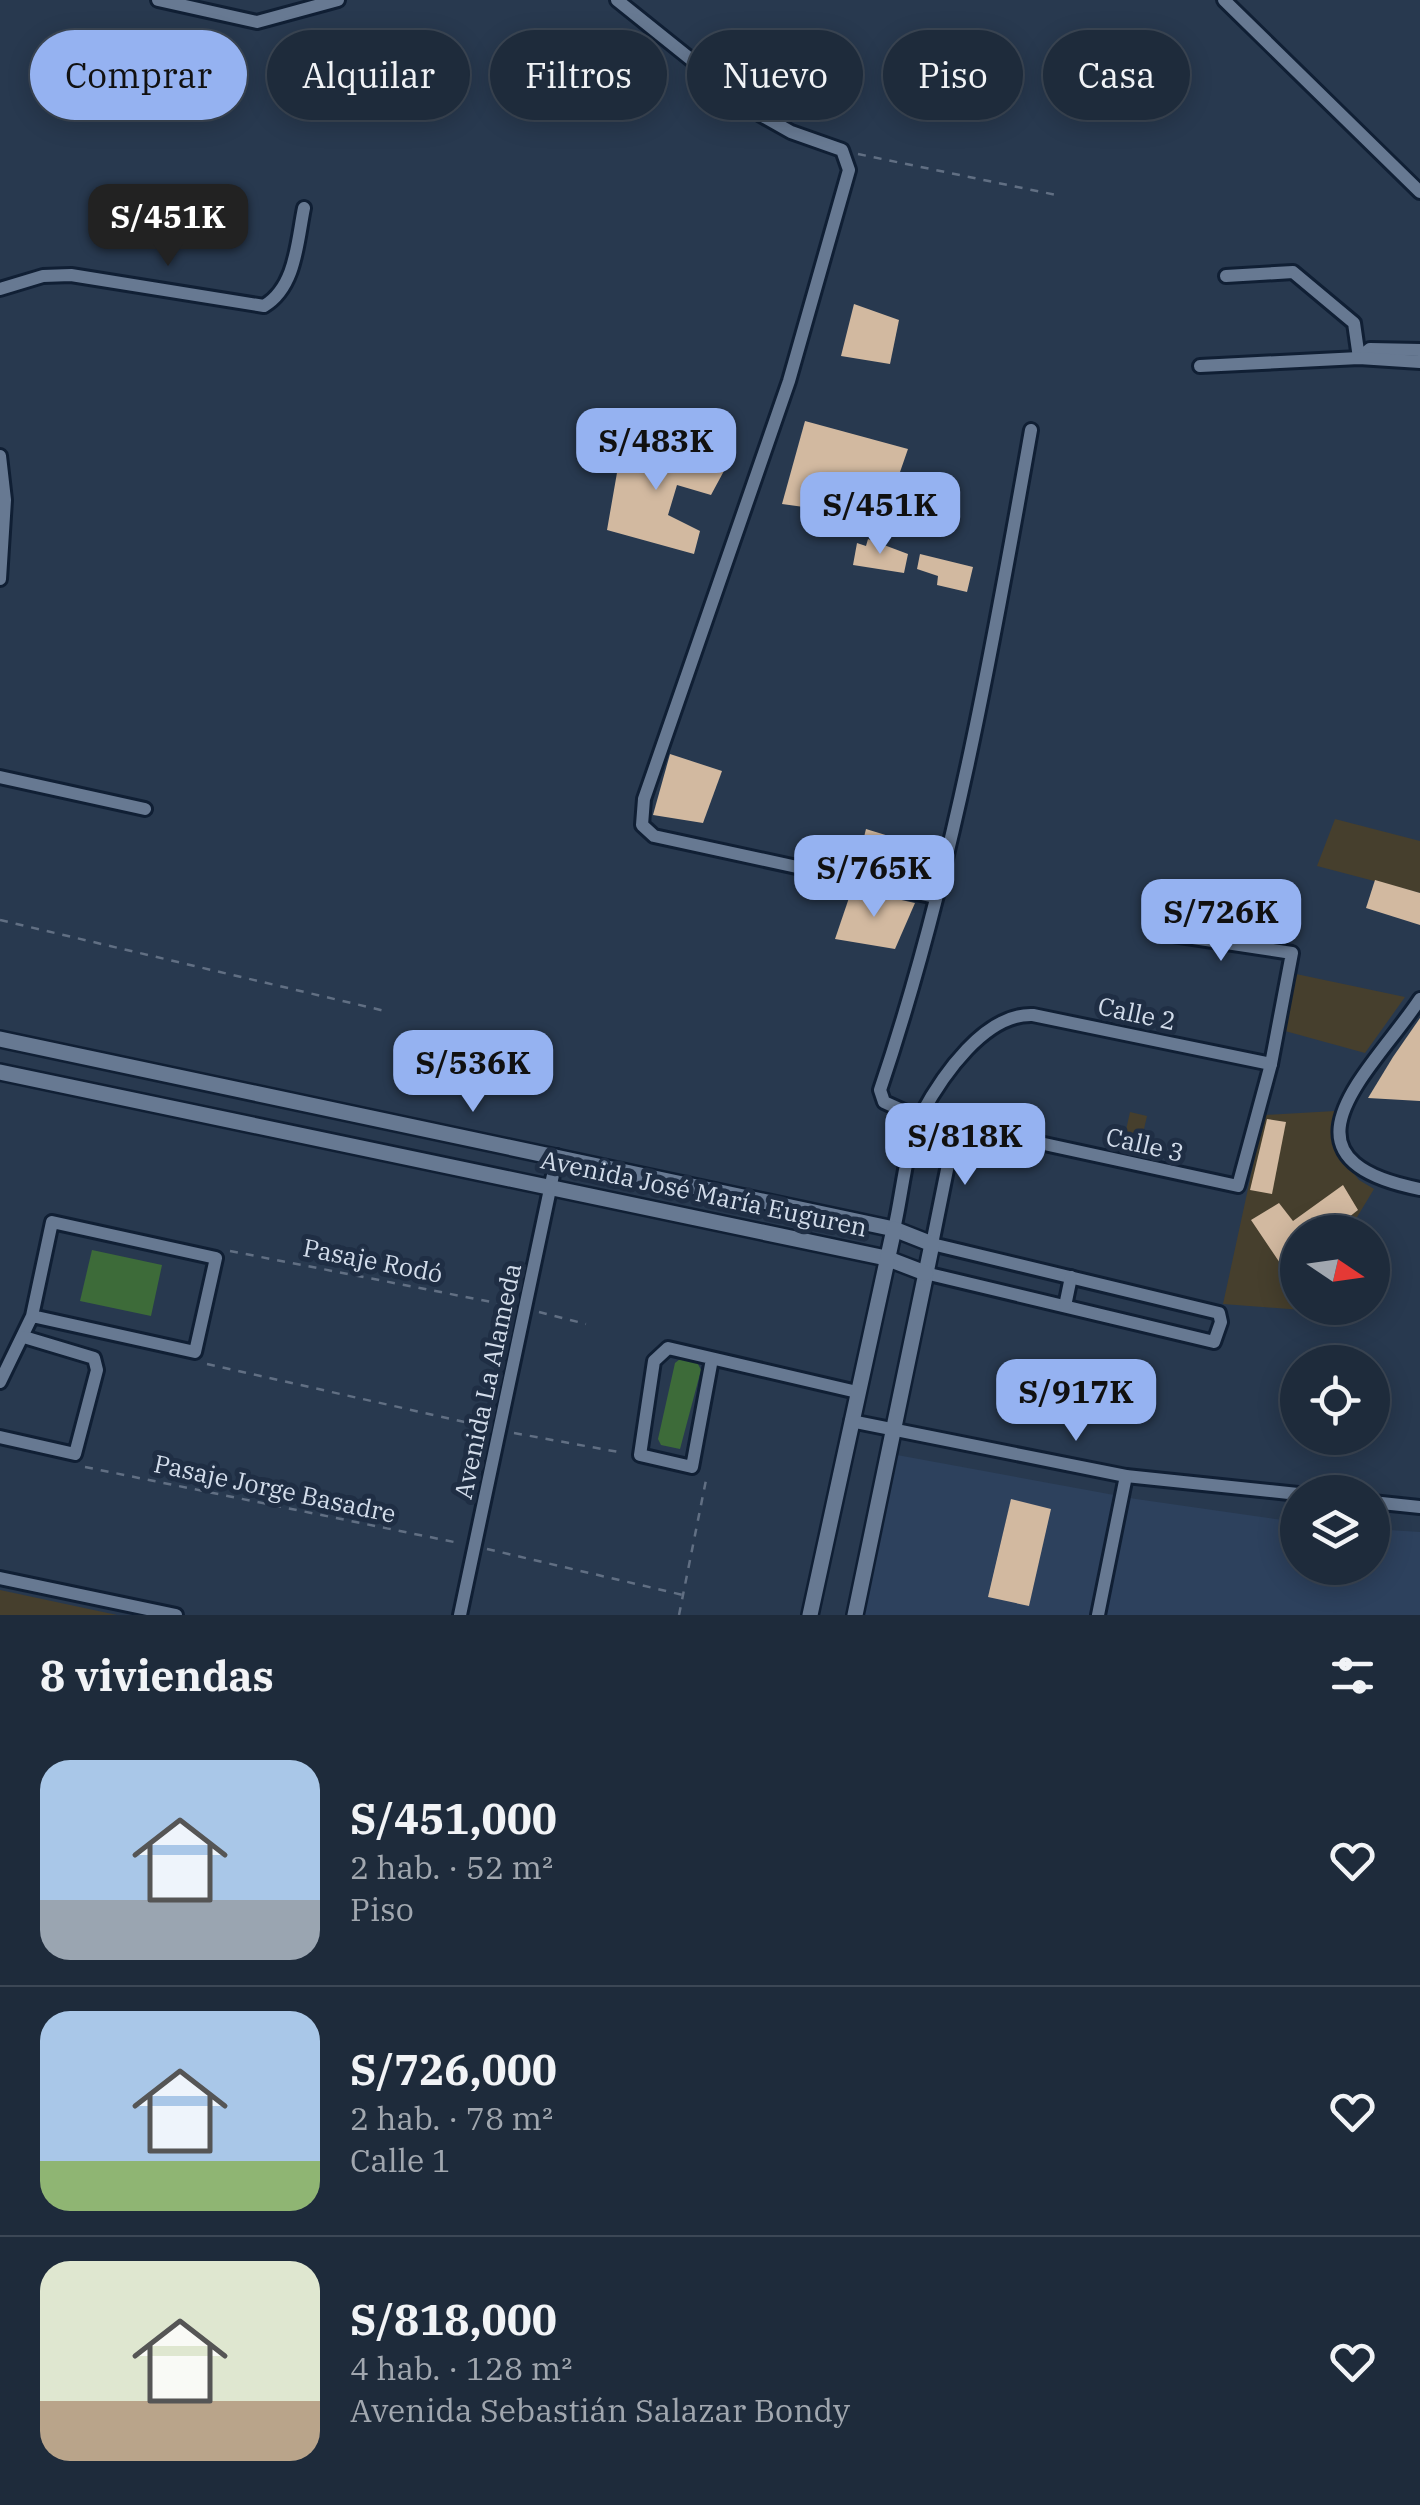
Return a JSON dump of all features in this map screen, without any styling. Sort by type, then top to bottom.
[{"type":"street","points":[[158,0],[257,22],[338,0]]},
{"type":"street","points":[[617,0],[760,114],[846,155],[849,170],[789,382],[640,812],[642,824],[654,836],[936,897]]},
{"type":"street","points":[[1224,0],[1420,192]]},
{"type":"street","points":[[0,289],[42,276],[71,275],[264,306],[277,298],[287,283],[304,208]]},
{"type":"street","points":[[1226,276],[1293,272],[1354,323],[1359,358]]},
{"type":"street","points":[[1359,358],[1370,350],[1420,350]]},
{"type":"street","points":[[1200,366],[1359,358],[1420,362]]},
{"type":"street","points":[[810,1615],[920,1117],[888,1107],[880,1090],[913,993],[936,897],[999,614],[1032,430]]},
{"type":"street","points":[[0,456],[0,579]]},
{"type":"street","points":[[0,776],[145,809]]},
{"type":"street","points":[[1160,933],[1289,950],[1294,959],[1272,1064]]},
{"type":"street","points":[[1419,1002],[1374,1055],[1355,1086],[1340,1136],[1343,1150],[1359,1170],[1386,1182],[1420,1189]]},
{"type":"street","name":"Calle 2","points":[[920,1117],[970,1049],[994,1025],[1010,1017],[1033,1015],[1272,1064]]},
{"type":"street","name":"Avenida José María Euguren","points":[[0,1040],[894,1229],[932,1244]]},
{"type":"street","name":"Calle 3","points":[[920,1117],[1228,1185],[1242,1183],[1272,1064]]},
{"type":"street","name":"Avenida José María Euguren","points":[[0,1072],[886,1258],[925,1272]]},
{"type":"street","points":[[855,1615],[956,1125]]},
{"type":"street","name":"Avenida La Alameda","points":[[460,1615],[556,1156]]},
{"type":"street","points":[[0,1382],[4,1366],[32,1316],[52,1222],[216,1258],[195,1352],[32,1316]]},
{"type":"street","points":[[925,1272],[1214,1342],[1221,1322],[1219,1313],[932,1244]]},
{"type":"street","points":[[1065,1306],[1071,1277]]},
{"type":"street","points":[[0,1436],[75,1454],[97,1361],[24,1336]]},
{"type":"street","points":[[712,1359],[692,1467],[640,1455],[654,1361],[668,1348],[857,1392]]},
{"type":"street","points":[[851,1420],[1126,1476],[1280,1492]]},
{"type":"street","points":[[1098,1615],[1126,1476]]},
{"type":"street","points":[[1390,1504],[1420,1507]]},
{"type":"street","points":[[0,1578],[176,1615]]},
{"type":"path","points":[[846,155],[867,154],[1062,196]]},
{"type":"path","points":[[0,920],[385,1012]]},
{"type":"path","name":"Pasaje Rodó","points":[[216,1258],[232,1250],[586,1324]]},
{"type":"path","points":[[195,1352],[206,1364],[500,1430],[640,1455]]},
{"type":"path","name":"Pasaje Jorge Basadre","points":[[75,1454],[84,1466],[475,1546],[683,1596]]},
{"type":"path","points":[[679,1615],[708,1476],[692,1467]]},
{"type":"shaded area","points":[[1335,819],[1420,841],[1420,893],[1317,866]]},
{"type":"shaded area","points":[[1296,974],[1405,997],[1365,1053],[1285,1031]]},
{"type":"shaded area","points":[[1335,1111],[1331,1125],[1339,1155],[1359,1180],[1374,1189],[1358,1215],[1280,1215],[1280,1308],[1223,1304],[1264,1115]]},
{"type":"shaded area","points":[[1130,1112],[1147,1116],[1139,1151],[1122,1148]]},
{"type":"shaded area","points":[[897,1455],[1136,1499],[1280,1520],[1280,1585],[1390,1585],[1390,1530],[1420,1532],[1420,1615],[864,1615]]},
{"type":"shaded area","points":[[0,1590],[117,1615],[0,1615]]},
{"type":"green space","points":[[92,1250],[162,1265],[151,1316],[80,1301]]},
{"type":"green space","points":[[680,1359],[697,1362],[701,1370],[680,1449],[661,1445],[658,1439],[675,1363]]},
{"type":"building","points":[[854,304],[899,320],[890,364],[841,356]]},
{"type":"building","points":[[805,421],[908,449],[884,518],[782,504]]},
{"type":"building","points":[[623,434],[725,469],[711,495],[677,485],[668,515],[700,531],[694,554],[607,530],[618,467],[611,465]]},
{"type":"building","points":[[868,539],[908,554],[904,573],[853,565],[857,543],[866,546]]},
{"type":"building","points":[[920,554],[973,567],[967,592],[937,585],[938,576],[917,569]]},
{"type":"building","points":[[670,754],[722,771],[703,823],[653,815]]},
{"type":"building","points":[[866,829],[928,848],[921,884],[856,870]]},
{"type":"building","points":[[1375,880],[1420,893],[1420,925],[1366,908]]},
{"type":"building","points":[[852,889],[915,903],[895,949],[835,939]]},
{"type":"building","points":[[1420,1018],[1420,1101],[1368,1098],[1393,1057]]},
{"type":"building","points":[[1267,1119],[1286,1122],[1272,1194],[1250,1190]]},
{"type":"building","points":[[1343,1185],[1358,1210],[1352,1215],[1301,1215]]},
{"type":"building","points":[[1279,1203],[1288,1215],[1280,1215],[1280,1263],[1251,1220]]},
{"type":"building","points":[[1011,1499],[1051,1509],[1029,1606],[988,1597]]}]
